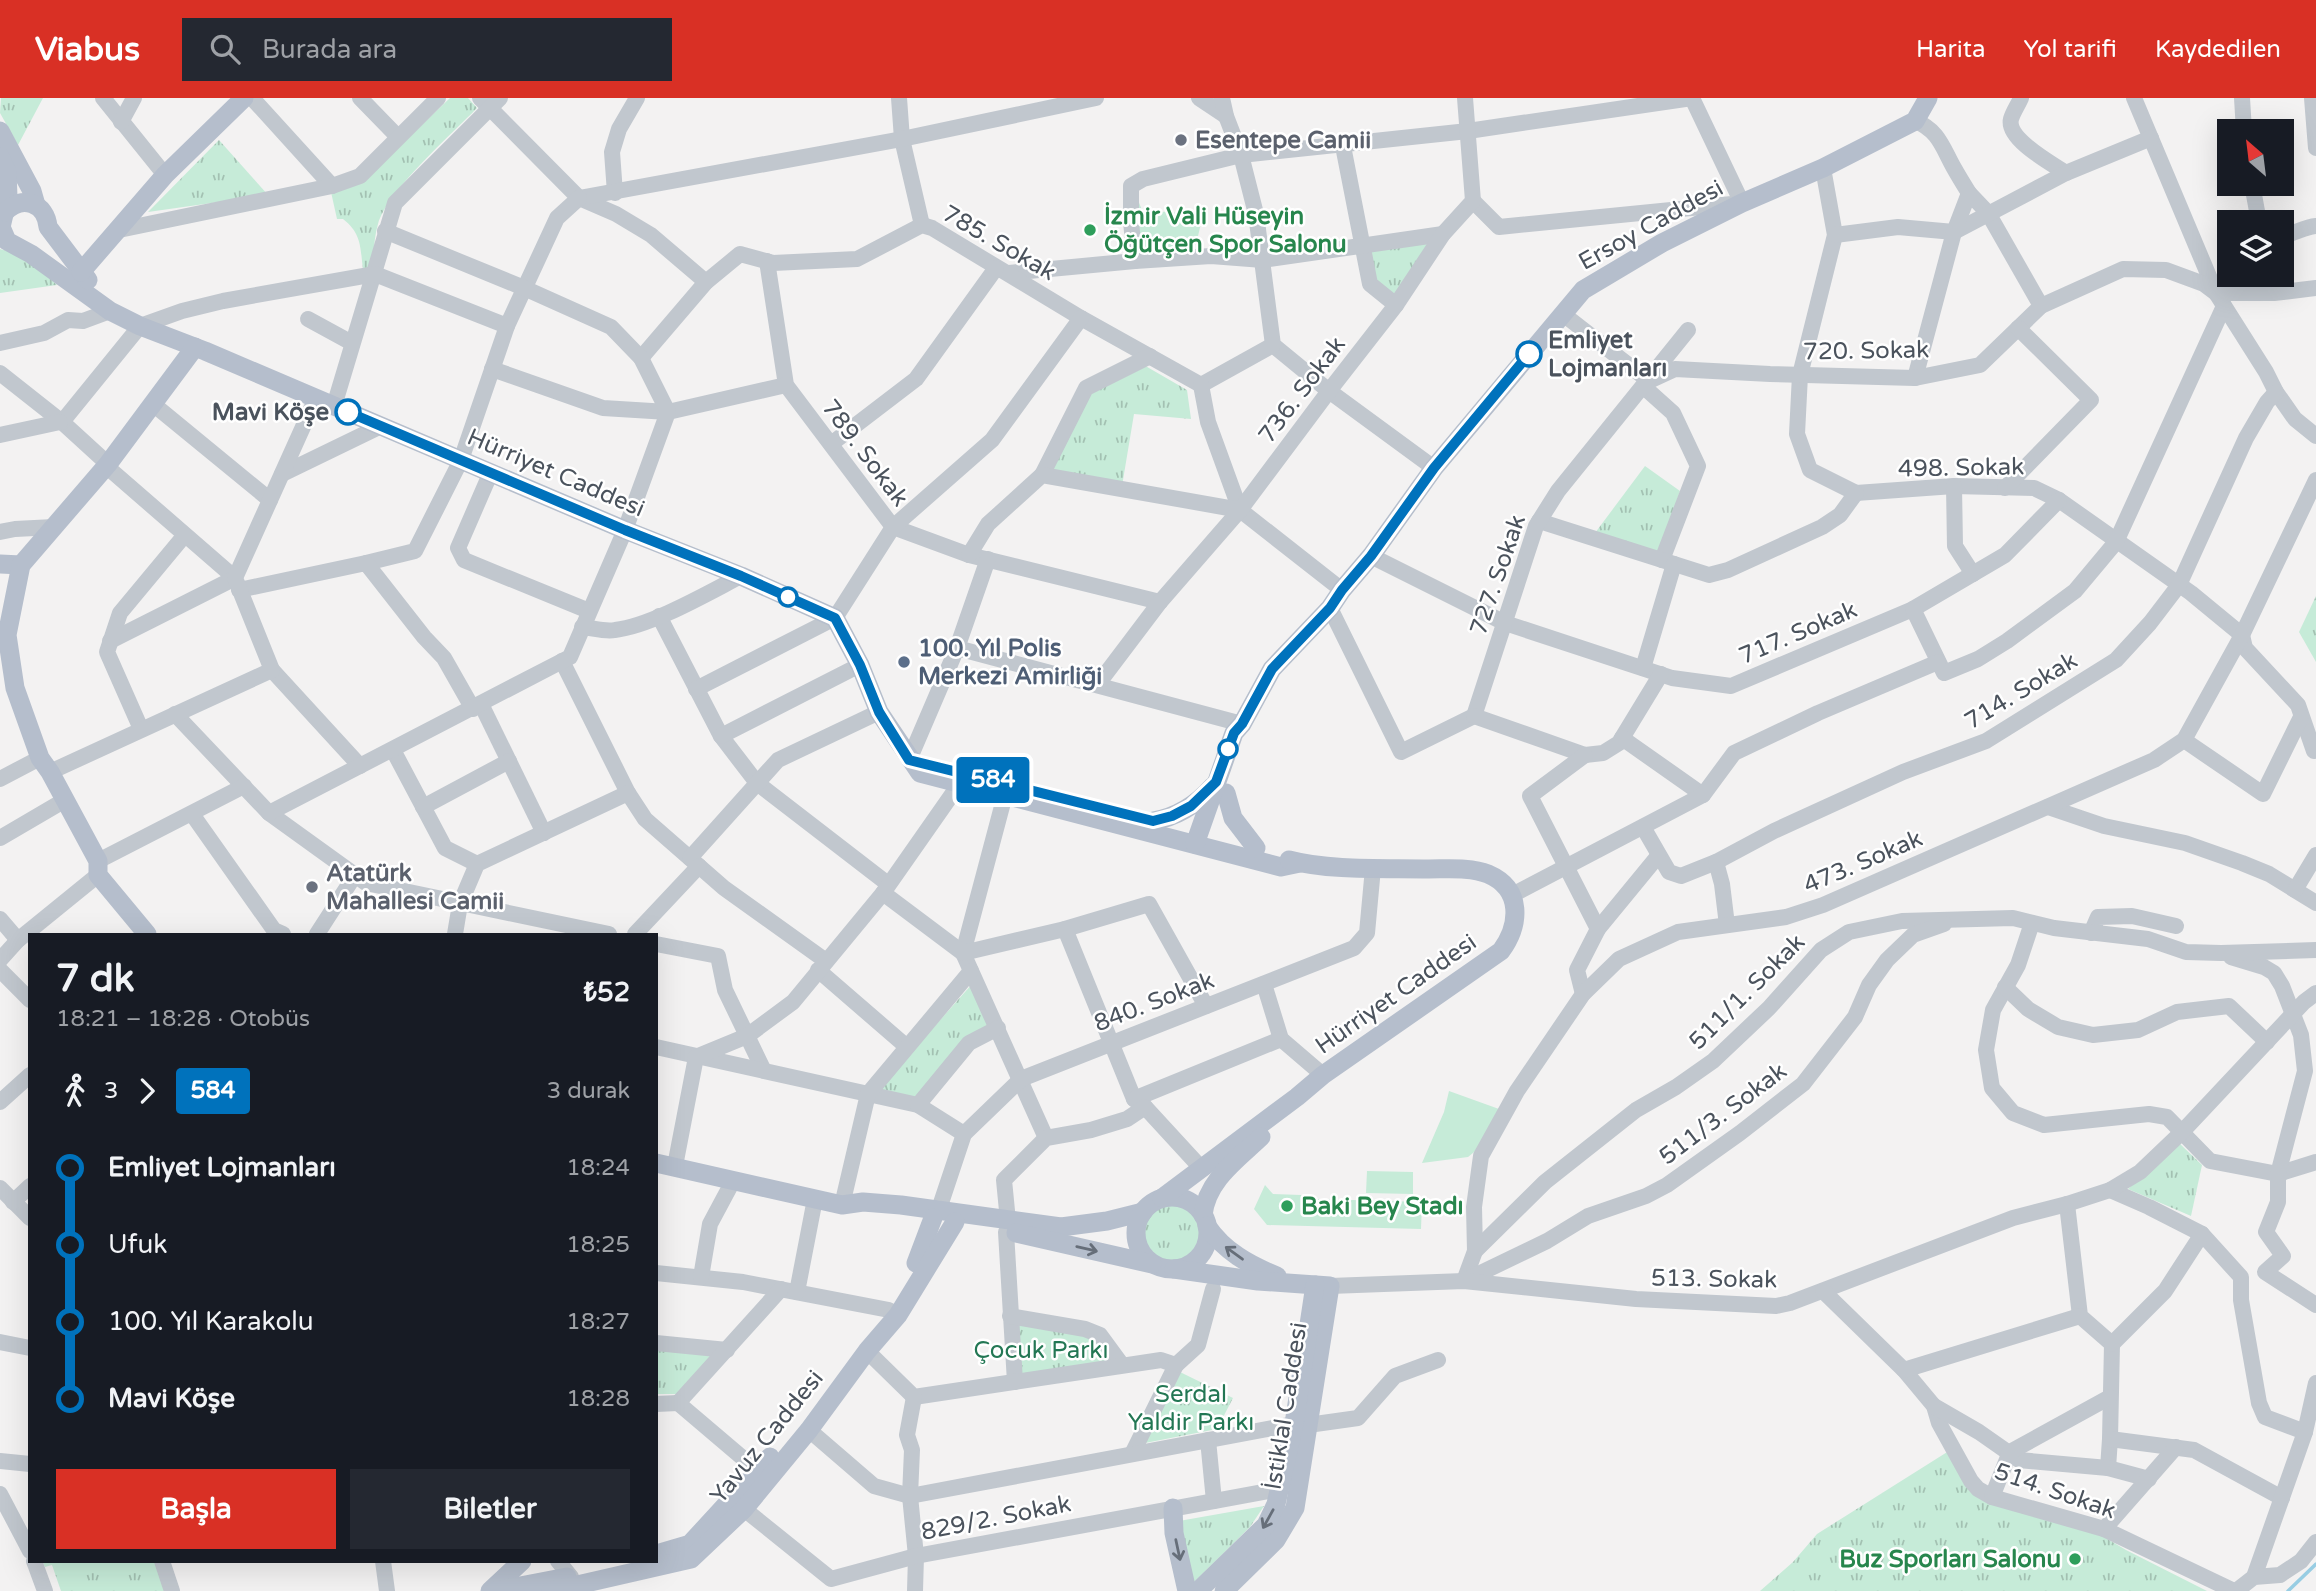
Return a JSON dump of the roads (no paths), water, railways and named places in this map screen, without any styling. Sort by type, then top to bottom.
[{"type":"main road","points":[[81,272],[165,175],[244,98]]},
{"type":"main road","points":[[1915,121],[1928,98]]},
{"type":"main road","name":"Ersoy Caddesi","points":[[1203,840],[1221,788],[1234,733],[1242,724],[1272,669],[1330,608],[1434,468],[1583,290],[1661,243],[1915,121]]},
{"type":"main road","name":"Hürriyet Caddesi","points":[[0,131],[32,191],[36,205],[44,212],[48,227],[110,311]]},
{"type":"main road","points":[[0,157],[7,172],[8,197],[2,216],[2,234],[11,246],[28,248],[42,241],[48,227]]},
{"type":"main road","points":[[2,216],[17,202],[36,205]]},
{"type":"main road","name":"Hürriyet Caddesi","points":[[11,246],[31,254],[110,311],[140,326],[741,576],[835,618]]},
{"type":"main road","points":[[146,933],[98,868],[45,765],[15,688],[7,635],[21,565],[107,465],[195,347]]},
{"type":"main road","points":[[0,564],[21,565]]},
{"type":"main road","points":[[835,618],[860,665],[879,712],[920,773],[1203,840],[1256,848],[1300,863],[1470,870],[1486,873],[1504,884],[1512,895]]},
{"type":"main road","points":[[909,760],[1153,821],[1281,867],[1300,863]]},
{"type":"main road","points":[[1221,788],[1233,818],[1256,848]]},
{"type":"main road","name":"Ersoy Caddesi","points":[[1153,821],[1172,816],[1221,788]]},
{"type":"main road","name":"Hürriyet Caddesi","points":[[1297,1097],[1323,1075],[1501,951],[1516,917],[1512,895]]},
{"type":"main road","points":[[1152,1264],[1143,1256],[1135,1234],[1137,1222],[1143,1212],[1151,1203],[1202,1169],[1297,1097]]},
{"type":"main road","points":[[1174,1269],[1196,1260],[1204,1250],[1208,1238],[1205,1202],[1213,1184],[1286,1115],[1297,1097]]},
{"type":"main road","points":[[666,1165],[842,1205],[863,1202],[1015,1228],[1163,1268],[1258,1281],[1323,1285]]},
{"type":"main road","points":[[1162,1198],[1174,1197],[1196,1206],[1215,1238],[1259,1269],[1280,1277],[1323,1285]]},
{"type":"main road","points":[[1015,1228],[1061,1227],[1107,1221],[1143,1212]]},
{"type":"main road","name":"Yavuz Caddesi","points":[[658,1552],[690,1544],[758,1471],[889,1310],[946,1217]]},
{"type":"main road","name":"Yavuz Caddesi","points":[[493,1591],[573,1581],[691,1559],[744,1509],[898,1315],[946,1217]]},
{"type":"main road","name":"İstiklal Caddesi","points":[[1224,1591],[1276,1540],[1295,1508],[1301,1424],[1323,1285]]},
{"type":"main road","name":"İstiklal Caddesi","points":[[1198,1591],[1266,1525],[1301,1424]]},
{"type":"main road","points":[[1173,1508],[1174,1533],[1187,1591]]},
{"type":"main road","points":[[493,1591],[520,1563]]},
{"type":"main road","name":"Yavuz Caddesi","points":[[551,1591],[623,1563]]},
{"type":"street","points":[[103,98],[165,175]]},
{"type":"street","points":[[121,122],[134,98]]},
{"type":"street","points":[[252,98],[332,186]]},
{"type":"street","points":[[360,98],[397,136]]},
{"type":"street","points":[[119,230],[332,186],[360,176],[397,136],[438,98]]},
{"type":"street","points":[[615,193],[612,152],[619,129],[637,98]]},
{"type":"street","points":[[899,98],[902,139],[922,225]]},
{"type":"street","points":[[110,641],[237,584],[366,563],[415,551],[461,460],[507,326],[524,288],[557,218],[579,198],[902,139],[1096,98]]},
{"type":"street","points":[[1199,98],[1226,116]]},
{"type":"street","points":[[1222,98],[1241,155],[1255,214],[1273,345],[1329,391],[1434,468]]},
{"type":"street","points":[[1135,261],[1131,186],[1143,179],[1241,155],[1468,131],[1633,102],[1692,98],[1742,203],[1499,226],[1473,201],[1468,131],[1465,98]]},
{"type":"street","points":[[2021,98],[2010,121],[2011,130],[2019,140],[2066,173]]},
{"type":"street","points":[[2134,98],[2220,299],[2276,392],[2295,419],[2316,436]]},
{"type":"street","points":[[2242,98],[2243,119]]},
{"type":"street","points":[[2312,98],[2316,148]]},
{"type":"street","points":[[237,584],[282,474],[325,402],[352,342],[395,203],[490,102],[579,198],[616,214],[651,235],[706,282]]},
{"type":"street","points":[[1915,121],[1924,124],[1944,144],[1952,166],[1969,193],[1988,213],[2041,306]]},
{"type":"street","points":[[1835,235],[1898,227],[1954,232],[2066,173],[2151,138]]},
{"type":"street","points":[[1343,146],[1370,284],[1396,305]]},
{"type":"street","points":[[1539,521],[1709,575],[1822,527],[1840,515],[1856,494],[1810,470],[1797,434],[1800,375],[1835,235],[1823,167]]},
{"type":"street","points":[[1915,377],[1954,232],[1969,193]]},
{"type":"street","name":"736. Sokak","points":[[1098,684],[1160,601],[1240,510],[1396,305],[1443,234],[1473,201]]},
{"type":"street","name":"785. Sokak","points":[[641,358],[706,282],[740,254],[773,263],[857,259],[922,225],[932,228],[1081,318],[1201,385]]},
{"type":"street","points":[[2294,234],[2316,226]]},
{"type":"street","points":[[269,813],[570,657],[625,530],[668,412],[641,358],[611,327],[524,288],[385,232]]},
{"type":"street","points":[[831,444],[916,379],[1002,270],[1211,256],[1263,260],[1443,234]]},
{"type":"street","name":"789. Sokak","points":[[767,261],[786,385],[892,527],[969,555],[1160,601]]},
{"type":"street","name":"720. Sokak","points":[[1646,384],[1675,369],[1915,377],[1980,365],[2041,306],[2123,269],[2166,270],[2204,284],[2220,299]]},
{"type":"street","points":[[0,435],[61,422],[140,326],[182,311],[223,301],[375,274],[507,326]]},
{"type":"street","points":[[2220,299],[2316,288]]},
{"type":"street","points":[[1512,895],[1703,795],[1734,753],[1818,713],[1941,667],[1978,659],[2075,591],[2116,542],[2220,299]]},
{"type":"street","points":[[0,343],[44,333],[68,320],[83,321],[110,311]]},
{"type":"street","points":[[1563,314],[1646,384],[1674,414],[1698,466],[1668,562],[1643,668]]},
{"type":"street","points":[[696,689],[835,618],[892,527],[992,440],[1081,318]]},
{"type":"street","points":[[308,319],[352,342]]},
{"type":"street","points":[[2005,488],[2091,400],[2018,328]]},
{"type":"street","name":"727. Sokak","points":[[1474,716],[1539,521],[1558,491],[1688,330]]},
{"type":"street","points":[[1240,510],[1208,422],[1201,385],[1273,345]]},
{"type":"street","points":[[969,555],[988,524],[1042,475],[1086,388],[1150,356]]},
{"type":"street","points":[[492,369],[603,408],[668,412],[786,385]]},
{"type":"street","points":[[0,373],[61,422],[237,584],[272,670],[360,766]]},
{"type":"street","name":"714. Sokak","points":[[1643,827],[1669,872],[1681,876],[1716,862],[1774,831],[1903,772],[1986,741],[2116,660],[2150,623],[2179,585],[2246,438],[2276,392]]},
{"type":"street","points":[[153,404],[270,500]]},
{"type":"street","points":[[282,474],[381,426]]},
{"type":"street","points":[[491,472],[458,548],[464,560],[589,611]]},
{"type":"street","points":[[1042,475],[1240,510],[1342,590]]},
{"type":"street","name":"473. Sokak","points":[[1464,1281],[1475,1251],[1474,1207],[1481,1156],[1517,1091],[1583,994],[1619,959],[1678,932],[1786,917],[1824,905],[2154,760],[2184,740],[2242,635],[2316,481]]},
{"type":"street","points":[[1954,486],[1955,547],[1973,574]]},
{"type":"street","name":"498. Sokak","points":[[1856,494],[1954,486],[2034,488],[2059,500],[2192,593],[2242,635],[2245,648],[2298,705],[2314,751]]},
{"type":"street","name":"717. Sokak","points":[[1371,556],[1505,623],[1672,678],[1731,685],[1913,609],[2005,555],[2059,500]]},
{"type":"street","points":[[0,532],[54,527]]},
{"type":"street","points":[[141,729],[107,652],[120,612],[184,536]]},
{"type":"street","points":[[909,760],[957,648],[988,559]]},
{"type":"street","points":[[366,563],[444,658],[477,706],[509,761],[544,833]]},
{"type":"street","points":[[582,627],[614,631],[659,616],[741,576]]},
{"type":"street","points":[[1330,608],[1401,752],[1474,716],[1585,755],[1603,753],[1619,743],[1661,674]]},
{"type":"street","points":[[1913,609],[1941,667]]},
{"type":"street","points":[[659,616],[721,736],[757,783],[963,953],[1046,1138]]},
{"type":"street","points":[[957,648],[1242,724]]},
{"type":"street","points":[[562,661],[628,793],[645,819],[724,888],[822,965],[907,1047]]},
{"type":"street","points":[[721,736],[860,665]]},
{"type":"street","points":[[0,779],[141,729],[272,670]]},
{"type":"street","points":[[636,933],[778,760],[879,712]]},
{"type":"street","points":[[175,714],[269,813],[366,883],[598,933]]},
{"type":"street","points":[[2184,740],[2263,794],[2301,717]]},
{"type":"street","points":[[1622,738],[1703,795]]},
{"type":"street","points":[[393,750],[445,848],[477,864]]},
{"type":"street","points":[[1585,755],[1530,796],[1598,929]]},
{"type":"street","points":[[423,807],[509,761]]},
{"type":"street","points":[[696,1057],[747,1036],[793,1002],[885,888],[960,783]]},
{"type":"street","points":[[0,960],[98,868],[244,786]]},
{"type":"street","points":[[455,933],[460,904],[477,864],[628,793]]},
{"type":"street","points":[[963,953],[1005,795]]},
{"type":"street","points":[[0,838],[65,800]]},
{"type":"street","points":[[2048,807],[2104,826],[2185,843],[2269,874],[2316,903]]},
{"type":"street","points":[[192,814],[274,930],[281,933]]},
{"type":"street","points":[[2295,890],[2316,855]]},
{"type":"street","points":[[1583,994],[1577,970],[1598,929],[1658,856]]},
{"type":"street","points":[[1716,862],[1722,884],[1727,925]]},
{"type":"street","name":"840. Sokak","points":[[946,1217],[950,1205],[945,1191],[964,1135],[1021,1079],[1354,948],[1367,933],[1373,868]]},
{"type":"street","points":[[318,933],[355,874]]},
{"type":"street","points":[[963,953],[1065,929],[1149,904],[1206,1006]]},
{"type":"street","points":[[2091,933],[2098,917],[2132,916],[2176,926]]},
{"type":"street","name":"511/1. Sokak","points":[[1475,1251],[1545,1182],[1636,1110],[1713,1061],[1769,1008],[1821,950],[1849,932],[1902,921],[2013,918],[2054,928],[2148,939],[2186,952],[2316,950]]},
{"type":"street","points":[[0,919],[19,940]]},
{"type":"street","name":"511/3. Sokak","points":[[1464,1281],[1548,1241],[1588,1216],[1657,1191],[1740,1133],[1803,1084],[1855,1017],[1869,985],[1887,960],[1913,935],[1956,920]]},
{"type":"street","points":[[2032,922],[2018,965],[1993,1010],[1986,1050],[1992,1088],[2013,1113],[2044,1125],[2149,1114],[2167,1117],[2210,1161],[2278,1174],[2316,1162]]},
{"type":"street","points":[[1065,929],[1111,1044],[1140,1103],[1202,1169]]},
{"type":"street","points":[[658,944],[718,956],[725,990],[764,1072]]},
{"type":"street","points":[[2221,953],[2274,973],[2301,1035],[2305,1071],[2278,1174],[2278,1202],[2266,1232],[2283,1256],[2265,1272],[2241,1277]]},
{"type":"street","points":[[0,970],[28,998]]},
{"type":"street","points":[[842,1205],[868,1094],[971,971]]},
{"type":"street","points":[[1264,984],[1281,1039],[1323,1075]]},
{"type":"street","points":[[2005,988],[2028,1009],[2058,1027],[2093,1035],[2138,1030],[2176,1012],[2228,1006],[2267,1042]]},
{"type":"street","name":"513. Sokak","points":[[1323,1285],[1464,1281],[1636,1300],[1776,1306],[1823,1291],[2013,1218],[2110,1190],[2140,1172],[2182,1132],[2304,1002],[2316,993]]},
{"type":"street","points":[[918,1105],[968,1043],[998,1028]]},
{"type":"street","points":[[1015,1382],[1010,1316],[1015,1228],[1004,1180],[1046,1138],[1127,1119],[1140,1103],[1281,1039]]},
{"type":"street","points":[[658,1048],[918,1105],[964,1135]]},
{"type":"street","points":[[666,1165],[696,1057]]},
{"type":"street","points":[[0,1102],[28,1078]]},
{"type":"street","points":[[701,1278],[710,1224],[733,1181]]},
{"type":"street","points":[[0,1188],[28,1216]]},
{"type":"street","points":[[13,1202],[28,1188]]},
{"type":"street","points":[[2110,1190],[2202,1234],[2241,1277],[2241,1300],[2259,1403],[2265,1417],[2305,1432]]},
{"type":"street","points":[[678,1403],[727,1350],[789,1291],[815,1199]]},
{"type":"street","points":[[2067,1204],[2080,1316],[2112,1344]]},
{"type":"street","points":[[2108,1468],[2112,1344],[2165,1291],[2202,1234]]},
{"type":"street","points":[[2265,1272],[2316,1304]]},
{"type":"street","points":[[658,1273],[743,1282],[889,1310]]},
{"type":"street","points":[[914,1397],[1122,1366],[1168,1362],[1198,1345],[1213,1289]]},
{"type":"street","name":"514. Sokak","points":[[1823,1291],[1904,1370],[1934,1406],[1939,1423],[1978,1489],[1992,1497],[2104,1529],[2234,1591]]},
{"type":"street","points":[[1010,1316],[1085,1329],[1100,1335],[1122,1366]]},
{"type":"street","points":[[1904,1370],[2080,1316]]},
{"type":"street","points":[[0,1342],[28,1348]]},
{"type":"street","points":[[658,1343],[727,1350]]},
{"type":"street","points":[[867,1352],[914,1397]]},
{"type":"street","points":[[809,1430],[874,1486],[910,1496],[1208,1440],[1301,1424],[1358,1418],[1395,1376],[1438,1360]]},
{"type":"street","points":[[1132,1454],[1168,1362]]},
{"type":"street","points":[[2254,1577],[2305,1432],[2316,1383]]},
{"type":"street","points":[[914,1397],[907,1435],[912,1450],[910,1496],[916,1556],[915,1591]]},
{"type":"street","points":[[1992,1497],[2010,1452],[2110,1397]]},
{"type":"street","points":[[658,1404],[678,1403],[758,1471]]},
{"type":"street","points":[[1934,1406],[2020,1460],[2108,1468],[2149,1479]]},
{"type":"street","points":[[2110,1439],[2194,1450],[2282,1498]]},
{"type":"street","points":[[1208,1440],[1214,1501]]},
{"type":"street","points":[[2104,1529],[2176,1447]]},
{"type":"street","points":[[0,1461],[28,1464]]},
{"type":"street","name":"829/2. Sokak","points":[[744,1509],[831,1579],[916,1556],[1280,1489]]},
{"type":"street","points":[[0,1494],[28,1547]]},
{"type":"street","points":[[2234,1591],[2254,1577],[2280,1575],[2301,1561],[2316,1542]]},
{"type":"street","points":[[35,1563],[45,1591]]},
{"type":"street","points":[[163,1563],[172,1591]]},
{"type":"street","points":[[383,1563],[387,1591]]},
{"type":"street","points":[[560,1563],[573,1581]]},
{"type":"waterway","points":[[2288,1591],[2316,1564]]},
{"type":"place","name":"Esentepe Camii","points":[[1181,140]]},
{"type":"place","name":"İzmir Vali Hüseyin Öğütçen Spor Salonu","points":[[1090,230]]},
{"type":"place","name":"Emliyet Lojmanları","points":[[1529,354]]},
{"type":"place","name":"Mavi Köşe","points":[[348,412]]},
{"type":"place","name":"100. Yıl Polis Merkezi Amirliği","points":[[904,662]]},
{"type":"place","name":"Atatürk Mahallesi Camii","points":[[312,887]]},
{"type":"place","name":"Baki Bey Stadı","points":[[1287,1206]]},
{"type":"place","name":"Buz Sporları Salonu","points":[[2075,1559]]},
{"type":"park label","name":"Çocuk Parkı","points":[[1041,1350]]},
{"type":"park label","name":"Serdal Yaldir Parkı","points":[[1191,1408]]}]
